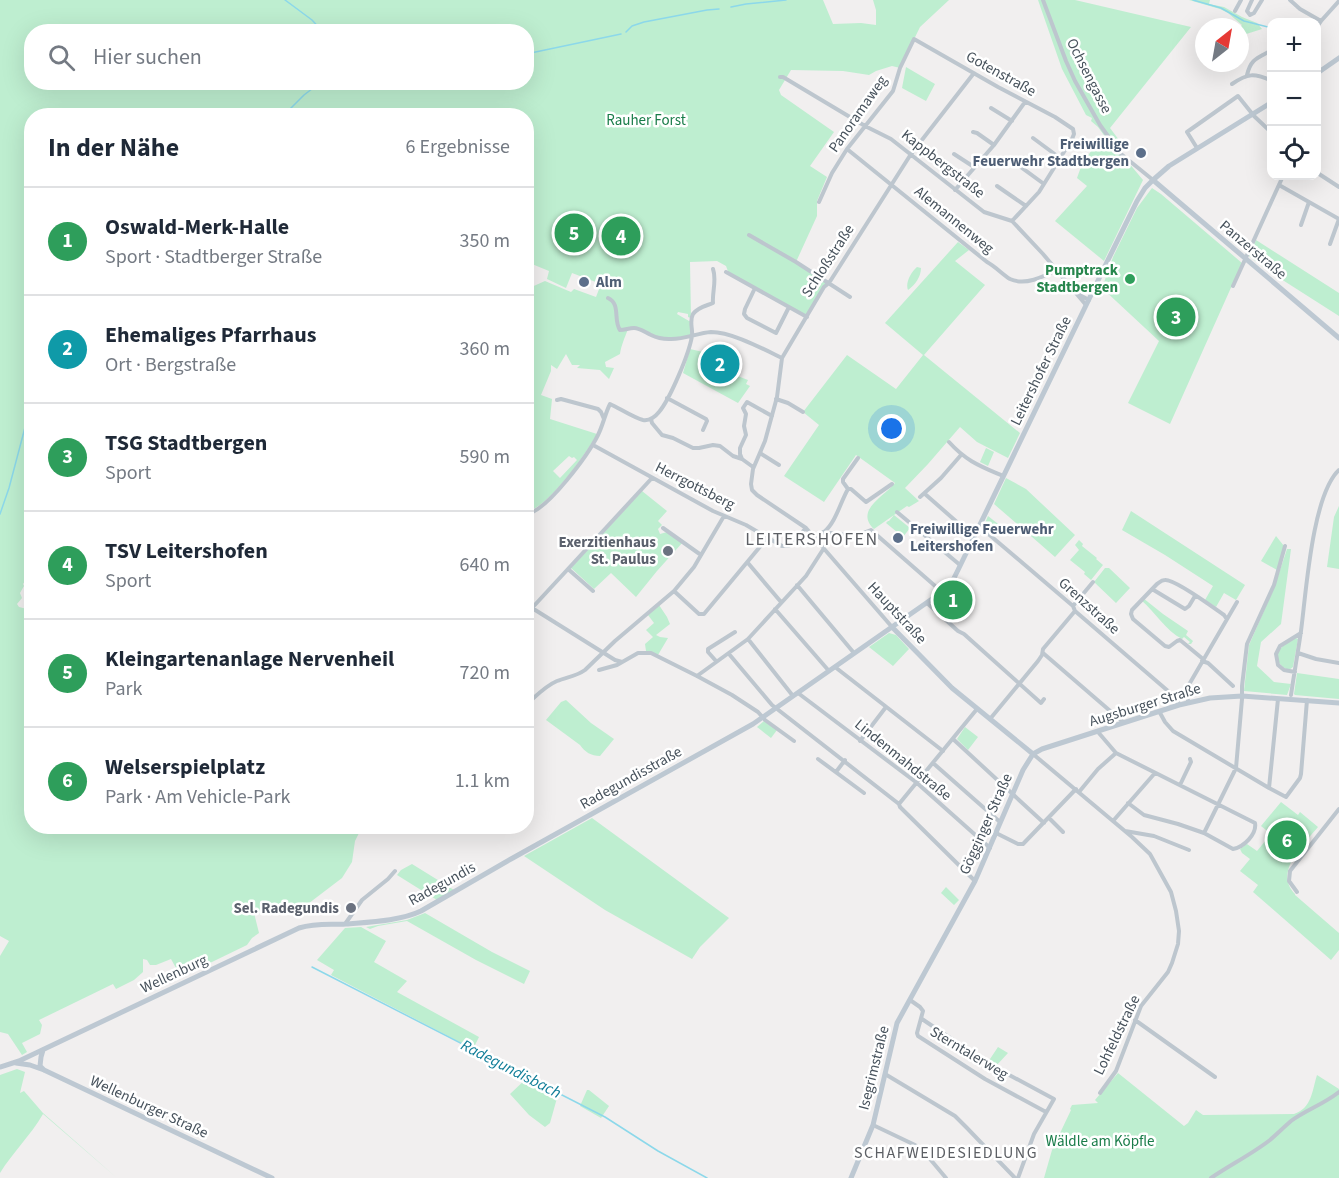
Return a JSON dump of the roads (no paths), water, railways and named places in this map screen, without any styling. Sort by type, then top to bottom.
[{"type":"street","name":"Ochsengasse","points":[[1043,0],[1075,81],[1100,125],[1121,154],[1153,180]]},
{"type":"street","points":[[1235,11],[1241,0]]},
{"type":"street","points":[[1252,0],[1247,11],[1250,15],[1254,13],[1262,0]]},
{"type":"street","points":[[1290,0],[1316,18]]},
{"type":"street","points":[[1321,21],[1339,1]]},
{"type":"street","name":"Gotenstraße","points":[[914,39],[1067,125],[1074,132],[1060,158]]},
{"type":"street","name":"Panoramaweg","points":[[819,202],[832,173],[847,149],[892,91],[914,39]]},
{"type":"street","points":[[1247,75],[1256,57],[1267,52]]},
{"type":"street","points":[[1320,72],[1339,58]]},
{"type":"street","name":"Schloßstraße","points":[[751,484],[753,467],[765,441],[772,416],[782,358],[824,287],[829,283],[911,154],[974,74]]},
{"type":"street","points":[[1232,84],[1247,75],[1258,75],[1267,79]]},
{"type":"street","name":"Kappbergstraße","points":[[780,76],[891,139],[984,212],[1012,221],[1073,291],[1087,303]]},
{"type":"street","points":[[1197,148],[1186,132],[1238,96],[1267,129]]},
{"type":"street","points":[[955,189],[994,145],[1025,102]]},
{"type":"street","name":"Leitershofer Straße","points":[[961,565],[1137,201],[1153,180],[1169,166],[1267,105]]},
{"type":"street","points":[[992,108],[1012,121]]},
{"type":"street","points":[[973,132],[994,145]]},
{"type":"street","points":[[1012,221],[1039,192],[1060,158],[1033,138]]},
{"type":"street","name":"Alemannenweg","points":[[847,149],[1011,279],[1024,282],[1056,270]]},
{"type":"street","points":[[954,154],[974,167]]},
{"type":"street","points":[[1014,162],[1044,183]]},
{"type":"street","points":[[1321,175],[1339,187]]},
{"type":"street","name":"Panzerstraße","points":[[1153,180],[1339,338]]},
{"type":"street","points":[[1233,285],[1281,180]]},
{"type":"street","points":[[1279,185],[1339,219],[1330,244]]},
{"type":"street","points":[[997,186],[1026,206]]},
{"type":"street","points":[[1301,225],[1309,202]]},
{"type":"street","points":[[750,235],[850,297]]},
{"type":"street","points":[[534,512],[558,490],[593,445],[610,404],[642,420],[651,419],[661,411],[681,372],[692,336],[692,315],[699,308],[713,303],[714,274],[712,268]]},
{"type":"street","points":[[726,272],[807,317]]},
{"type":"street","points":[[755,288],[745,309],[744,314],[747,318],[776,333],[789,307]]},
{"type":"street","points":[[608,298],[615,304],[617,325],[620,330],[639,329],[659,338],[671,339],[683,339],[712,332],[726,334],[782,358]]},
{"type":"street","points":[[667,398],[706,419],[708,421],[703,429]]},
{"type":"street","points":[[776,399],[803,412]]},
{"type":"street","points":[[557,400],[597,408],[604,420]]},
{"type":"street","points":[[742,459],[740,448],[746,435],[744,408],[747,402],[772,416]]},
{"type":"street","points":[[651,419],[662,435],[693,448],[720,446],[753,467]]},
{"type":"street","points":[[949,442],[960,455],[1004,477]]},
{"type":"street","name":"Herrgottsberg","points":[[593,445],[782,546],[789,546],[806,528]]},
{"type":"street","points":[[760,453],[779,465]]},
{"type":"street","points":[[960,455],[941,478],[922,495],[974,537]]},
{"type":"street","points":[[858,458],[843,479],[848,489],[866,502],[892,484]]},
{"type":"street","points":[[1291,695],[1314,532],[1326,491],[1339,470]]},
{"type":"street","points":[[534,606],[652,478]]},
{"type":"street","name":"Hauptstraße","points":[[751,484],[757,495],[806,528],[892,627],[946,682],[1033,754]]},
{"type":"street","points":[[815,538],[827,529],[848,489]]},
{"type":"street","points":[[897,512],[961,565]]},
{"type":"street","points":[[534,697],[563,678],[580,674],[674,591],[694,567],[724,516]]},
{"type":"street","name":"Grenzstraße","points":[[979,526],[1175,697],[1179,705]]},
{"type":"street","points":[[663,528],[701,555]]},
{"type":"street","points":[[823,532],[855,536],[871,530],[942,592]]},
{"type":"street","points":[[674,591],[699,614],[704,614],[768,537]]},
{"type":"street","points":[[1204,833],[1236,768],[1247,644],[1274,585],[1286,546]]},
{"type":"street","points":[[697,676],[748,639],[810,570],[824,548]]},
{"type":"street","points":[[748,563],[781,602]]},
{"type":"street","name":"Radegundisstraße","points":[[511,859],[776,708],[942,592],[953,580],[961,565]]},
{"type":"street","points":[[568,569],[593,591]]},
{"type":"street","points":[[1226,618],[1167,580],[1160,581],[1132,610],[1132,617],[1165,646],[1169,647],[1180,640],[1233,686]]},
{"type":"street","points":[[990,719],[1039,660],[1042,649],[1093,582]]},
{"type":"street","points":[[797,585],[854,653]]},
{"type":"street","points":[[1152,589],[1185,609],[1195,596]]},
{"type":"street","points":[[1189,703],[1185,692],[1236,602]]},
{"type":"street","points":[[927,603],[1041,703],[1044,699]]},
{"type":"street","points":[[534,609],[615,660],[623,662]]},
{"type":"street","points":[[775,609],[829,671]]},
{"type":"street","points":[[716,661],[708,649],[735,632]]},
{"type":"street","points":[[1295,672],[1284,670],[1278,665],[1276,654],[1280,646],[1301,633]]},
{"type":"street","name":"Lindenmahdstraße","points":[[748,639],[796,694],[917,783],[990,848]]},
{"type":"street","points":[[599,670],[610,668],[638,653],[651,653],[732,695],[758,712],[794,741]]},
{"type":"street","points":[[1042,653],[1124,723]]},
{"type":"street","points":[[1298,653],[1339,663]]},
{"type":"street","points":[[729,654],[771,705],[899,804],[975,880]]},
{"type":"street","points":[[835,667],[943,751]]},
{"type":"street","name":"Augsburger Straße","points":[[1033,754],[1042,749],[1159,711],[1220,697],[1242,696],[1339,703]]},
{"type":"street","points":[[1269,788],[1278,699]]},
{"type":"street","points":[[1159,711],[1173,731],[1286,797],[1301,774],[1307,700]]},
{"type":"street","points":[[860,741],[886,707]]},
{"type":"street","points":[[899,804],[977,709]]},
{"type":"street","points":[[1098,732],[1116,753],[1257,826],[1243,846],[1233,849],[1204,833],[1144,815],[1128,803]]},
{"type":"street","points":[[952,739],[1044,823]]},
{"type":"street","points":[[996,834],[1023,844],[1116,753]]},
{"type":"street","name":"Lohfeldstraße","points":[[1033,754],[1150,854],[1174,902],[1179,931],[1178,944],[1172,963],[1168,972],[1141,1005],[1116,1071],[1100,1093]]},
{"type":"street","name":"Gögginger Straße","points":[[963,904],[1023,770],[1033,754]]},
{"type":"street","points":[[818,759],[864,793]]},
{"type":"street","points":[[1180,785],[1191,762],[1190,759]]},
{"type":"street","points":[[836,772],[845,760]]},
{"type":"street","points":[[933,763],[1001,822]]},
{"type":"street","points":[[1113,821],[1155,773]]},
{"type":"street","points":[[1297,892],[1289,881],[1290,871],[1339,808]]},
{"type":"street","points":[[1049,818],[1064,832]]},
{"type":"street","name":"Lohfeldstraße","points":[[1125,831],[1154,836],[1189,850]]},
{"type":"street","name":"Radegundis","points":[[317,924],[345,924],[412,916],[511,859]]},
{"type":"street","points":[[345,924],[362,900],[395,871]]},
{"type":"street","name":"Isegrimstraße","points":[[851,1178],[873,1125],[897,1023],[963,904]]},
{"type":"street","name":"Wellenburg","points":[[0,1067],[43,1050],[299,928],[317,924]]},
{"type":"street","name":"Sterntalerweg","points":[[909,1000],[922,1009],[918,1036],[985,1079],[1046,1112]]},
{"type":"street","points":[[885,1074],[955,1116],[1017,1178],[1034,1134],[1054,1099],[987,1063],[922,1019]]},
{"type":"street","points":[[1135,1020],[1215,1077]]},
{"type":"street","points":[[43,1050],[40,1066],[44,1070]]},
{"type":"street","name":"Wellenburger Straße","points":[[14,1063],[44,1070],[272,1178]]},
{"type":"street","points":[[1211,1178],[1272,1139],[1290,1121],[1339,1092]]},
{"type":"street","points":[[873,1125],[915,1145],[946,1178]]},
{"type":"waterway","points":[[285,0],[316,24]]},
{"type":"waterway","points":[[731,7],[786,0]]},
{"type":"waterway","points":[[1193,0],[1221,8],[1244,21],[1267,27]]},
{"type":"waterway","points":[[626,32],[632,26],[644,22],[719,9]]},
{"type":"waterway","points":[[534,52],[621,34]]},
{"type":"waterway","points":[[291,108],[311,90]]},
{"type":"waterway","points":[[0,514],[24,431]]},
{"type":"waterway","name":"Radegundisbach","points":[[312,967],[605,1117],[658,1151],[707,1178]]},
{"type":"place","name":"Freiwillige Feuerwehr Stadtbergen","points":[[1141,153]]},
{"type":"place","name":"Kleingartenanlage Nervenheil","points":[[574,233]]},
{"type":"place","name":"TSV Leitershofen","points":[[621,236]]},
{"type":"place","name":"Pumptrack Stadtbergen","points":[[1130,279]]},
{"type":"place","name":"Alm","points":[[584,282]]},
{"type":"place","name":"TSG Stadtbergen","points":[[1176,317]]},
{"type":"place","name":"Ehemaliges Pfarrhaus","points":[[720,364]]},
{"type":"place","name":"Freiwillige Feuerwehr Leitershofen","points":[[898,538]]},
{"type":"place","name":"Exerzitienhaus St. Paulus","points":[[668,551]]},
{"type":"place","name":"Oswald-Merk-Halle","points":[[953,600]]},
{"type":"place","name":"Welserspielplatz","points":[[1287,840]]},
{"type":"place","name":"Sel. Radegundis","points":[[351,908]]},
{"type":"district","name":"LEITERSHOFEN","points":[[812,539]]},
{"type":"district","name":"SCHAFWEIDESIEDLUNG","points":[[946,1153]]},
{"type":"park label","name":"Rauher Forst","points":[[646,120]]},
{"type":"park label","name":"Wäldle am Köpfle","points":[[1100,1141]]}]
